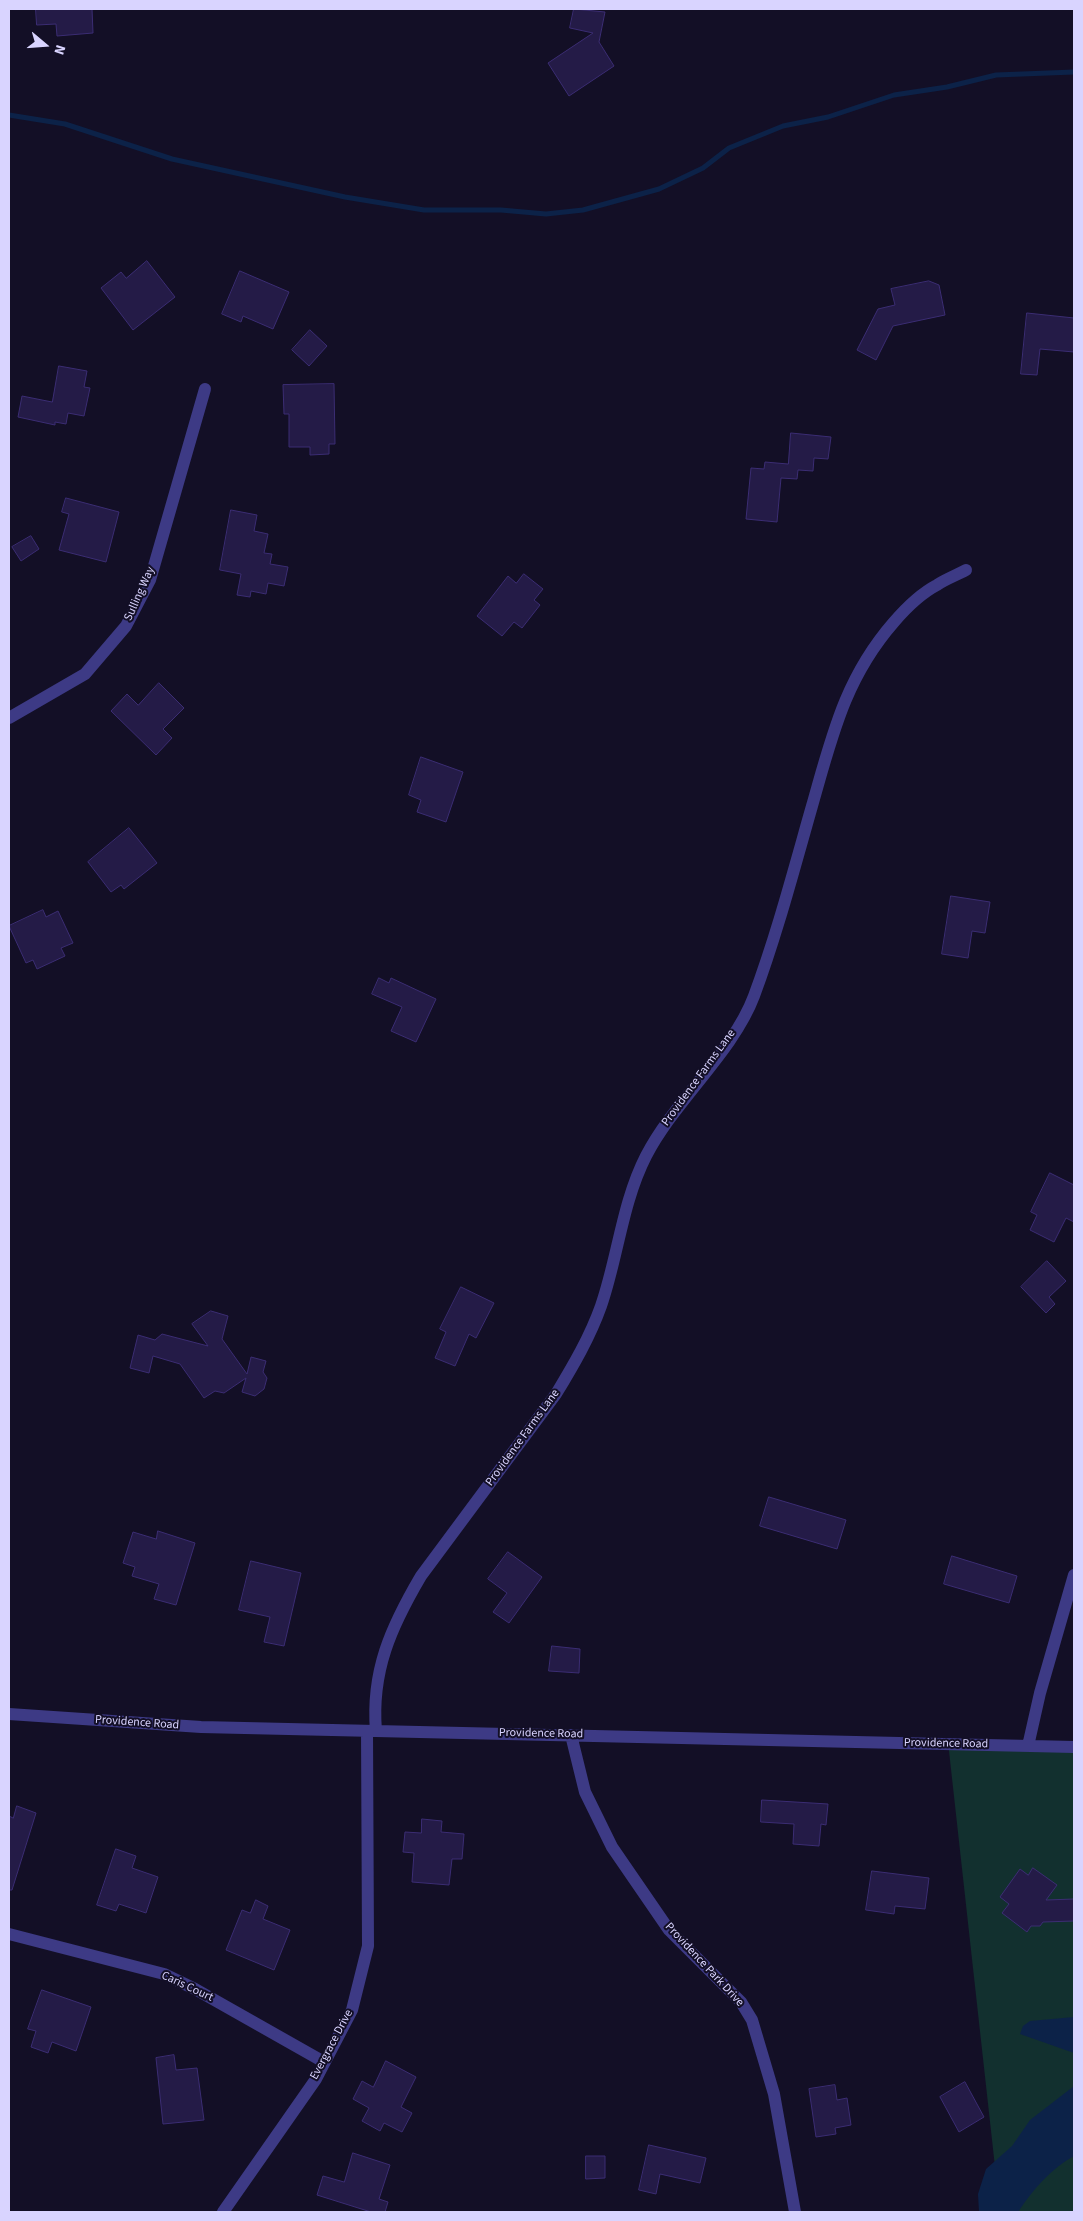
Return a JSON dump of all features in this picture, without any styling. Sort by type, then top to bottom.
[{"type":"street","name":"Sulling Way","points":[[9,718],[85,674],[126,626],[150,580],[205,389]]},
{"type":"street","name":"Providence Farms Lane","points":[[371,1731],[377,1674],[385,1650],[407,1600],[421,1576],[556,1394],[575,1364],[602,1305],[630,1197],[645,1158],[668,1118],[732,1036],[753,998],[777,929],[836,722],[853,680],[876,643],[908,606],[935,585],[966,570]]},
{"type":"street","points":[[1028,1746],[1040,1693],[1074,1574]]},
{"type":"street","name":"Providence Road","points":[[9,1714],[201,1727],[1074,1747]]},
{"type":"street","name":"Evergrace Drive","points":[[222,2212],[316,2078],[352,2010],[368,1946],[371,1731]]},
{"type":"street","name":"Providence Park Drive","points":[[571,1735],[585,1792],[612,1847],[669,1930],[741,2002],[752,2020],[774,2094],[795,2212]]},
{"type":"street","name":"Caris Court","points":[[9,1934],[164,1974],[204,1994],[324,2062]]},
{"type":"green space","points":[[948,1742],[1074,1751],[1074,2212],[1000,2212]]},
{"type":"water","points":[[1074,2017],[1074,2053],[1020,2034],[1023,2026],[1030,2021]]},
{"type":"water","points":[[1074,2086],[1074,2156],[1057,2167],[1043,2181],[1018,2212],[979,2212],[978,2194],[986,2169],[1012,2146],[1030,2120]]},
{"type":"building","points":[[36,9],[92,9],[93,33],[57,36],[56,24],[37,25]]},
{"type":"building","points":[[574,9],[605,12],[599,42],[614,66],[569,96],[548,63],[593,33],[570,28]]},
{"type":"building","points":[[147,261],[175,297],[133,330],[101,288],[121,272],[126,278]]},
{"type":"building","points":[[240,271],[289,292],[273,329],[243,316],[241,322],[222,314]]},
{"type":"building","points":[[929,281],[939,285],[945,315],[893,326],[876,360],[857,350],[878,309],[895,305],[891,289]]},
{"type":"building","points":[[1027,313],[1074,318],[1074,352],[1040,349],[1037,375],[1021,374]]},
{"type":"building","points":[[310,330],[327,346],[309,366],[292,350]]},
{"type":"building","points":[[59,366],[87,371],[84,387],[90,388],[84,416],[68,413],[66,424],[55,422],[55,425],[18,417],[22,396],[52,402]]},
{"type":"building","points":[[334,384],[335,444],[329,444],[329,454],[310,455],[310,447],[289,447],[289,414],[284,414],[283,385]]},
{"type":"building","points":[[791,433],[831,437],[828,459],[814,458],[813,471],[798,470],[797,479],[781,478],[777,522],[746,519],[751,468],[764,469],[765,462],[788,464]]},
{"type":"building","points":[[66,498],[119,512],[106,562],[59,550],[69,514],[62,512]]},
{"type":"building","points":[[231,510],[257,515],[254,531],[268,534],[264,553],[272,554],[270,564],[288,567],[284,586],[268,583],[266,594],[251,591],[250,597],[237,595],[241,574],[220,570]]},
{"type":"building","points":[[31,536],[39,549],[21,561],[12,547]]},
{"type":"building","points":[[524,574],[543,589],[534,600],[540,605],[522,628],[514,622],[502,636],[477,616],[508,576],[516,583]]},
{"type":"building","points":[[159,683],[184,708],[163,729],[172,738],[156,755],[111,711],[127,694],[138,705]]},
{"type":"building","points":[[421,757],[463,772],[446,822],[417,812],[421,800],[409,795]]},
{"type":"building","points":[[129,828],[157,863],[124,889],[121,885],[111,892],[88,862]]},
{"type":"building","points":[[951,896],[990,902],[985,933],[972,931],[968,958],[942,954]]},
{"type":"building","points":[[43,910],[46,917],[58,911],[73,943],[61,948],[65,956],[37,969],[33,960],[26,963],[9,926]]},
{"type":"building","points":[[379,978],[389,983],[391,978],[436,999],[416,1042],[391,1031],[402,1007],[372,994]]},
{"type":"building","points":[[1050,1173],[1074,1185],[1074,1222],[1066,1218],[1054,1242],[1030,1230],[1037,1215],[1031,1212]]},
{"type":"building","points":[[1047,1261],[1066,1281],[1049,1297],[1055,1304],[1046,1313],[1021,1287]]},
{"type":"building","points":[[461,1287],[494,1303],[476,1338],[469,1334],[455,1366],[435,1358],[446,1332],[440,1329]]},
{"type":"building","points":[[211,1311],[228,1316],[222,1339],[247,1374],[251,1357],[266,1361],[263,1372],[267,1378],[264,1389],[255,1396],[242,1392],[246,1378],[224,1393],[215,1391],[204,1398],[180,1364],[153,1356],[149,1373],[130,1368],[138,1335],[155,1340],[162,1334],[208,1346],[192,1324]]},
{"type":"building","points":[[769,1497],[846,1520],[837,1549],[760,1526]]},
{"type":"building","points":[[158,1531],[195,1543],[176,1605],[154,1599],[159,1584],[132,1576],[135,1567],[123,1563],[133,1532],[156,1539]]},
{"type":"building","points":[[508,1552],[542,1577],[509,1623],[493,1612],[507,1593],[488,1579]]},
{"type":"building","points":[[952,1556],[1017,1576],[1009,1603],[944,1584]]},
{"type":"building","points":[[251,1561],[301,1573],[284,1646],[264,1642],[270,1617],[239,1610]]},
{"type":"building","points":[[552,1646],[580,1649],[579,1673],[549,1671]]},
{"type":"building","points":[[762,1800],[828,1804],[826,1825],[821,1824],[819,1846],[793,1844],[794,1824],[761,1822]]},
{"type":"building","points":[[17,1806],[36,1813],[12,1890],[9,1890],[9,1816],[13,1818]]},
{"type":"building","points":[[422,1819],[442,1821],[441,1832],[464,1834],[462,1859],[452,1859],[449,1885],[412,1882],[414,1853],[403,1852],[405,1832],[421,1833]]},
{"type":"building","points":[[116,1849],[136,1856],[132,1868],[158,1877],[146,1913],[119,1904],[116,1911],[97,1905]]},
{"type":"building","points":[[1033,1868],[1057,1885],[1046,1900],[1074,1899],[1074,1921],[1043,1922],[1040,1926],[1031,1926],[1027,1932],[1002,1913],[1009,1904],[1000,1897],[1020,1869],[1028,1875]]},
{"type":"building","points":[[872,1871],[929,1878],[925,1909],[895,1906],[894,1914],[866,1910]]},
{"type":"building","points":[[256,1900],[268,1906],[263,1919],[290,1930],[274,1970],[226,1950],[242,1910],[250,1913]]},
{"type":"building","points":[[42,1990],[91,2007],[76,2051],[52,2042],[48,2053],[31,2047],[36,2031],[28,2029]]},
{"type":"building","points":[[174,2055],[176,2070],[197,2068],[204,2120],[163,2124],[156,2058]]},
{"type":"building","points":[[386,2061],[416,2077],[401,2107],[412,2113],[402,2132],[384,2123],[380,2131],[362,2121],[369,2108],[353,2099],[362,2081],[373,2087]]},
{"type":"building","points":[[965,2082],[984,2117],[959,2132],[940,2097]]},
{"type":"building","points":[[835,2085],[837,2100],[847,2098],[851,2125],[835,2128],[836,2134],[816,2137],[809,2089]]},
{"type":"building","points":[[649,2145],[706,2158],[700,2183],[660,2174],[656,2194],[639,2190]]},
{"type":"building","points":[[353,2153],[390,2165],[379,2199],[388,2202],[385,2212],[371,2212],[317,2195],[323,2176],[344,2182]]},
{"type":"building","points":[[586,2156],[605,2156],[605,2178],[586,2179]]},
{"type":"waterway","points":[[9,115],[65,124],[172,159],[345,197],[424,210],[501,210],[546,214],[583,210],[659,189],[703,168],[729,148],[783,126],[828,117],[894,95],[947,87],[996,75],[1074,72]]}]
